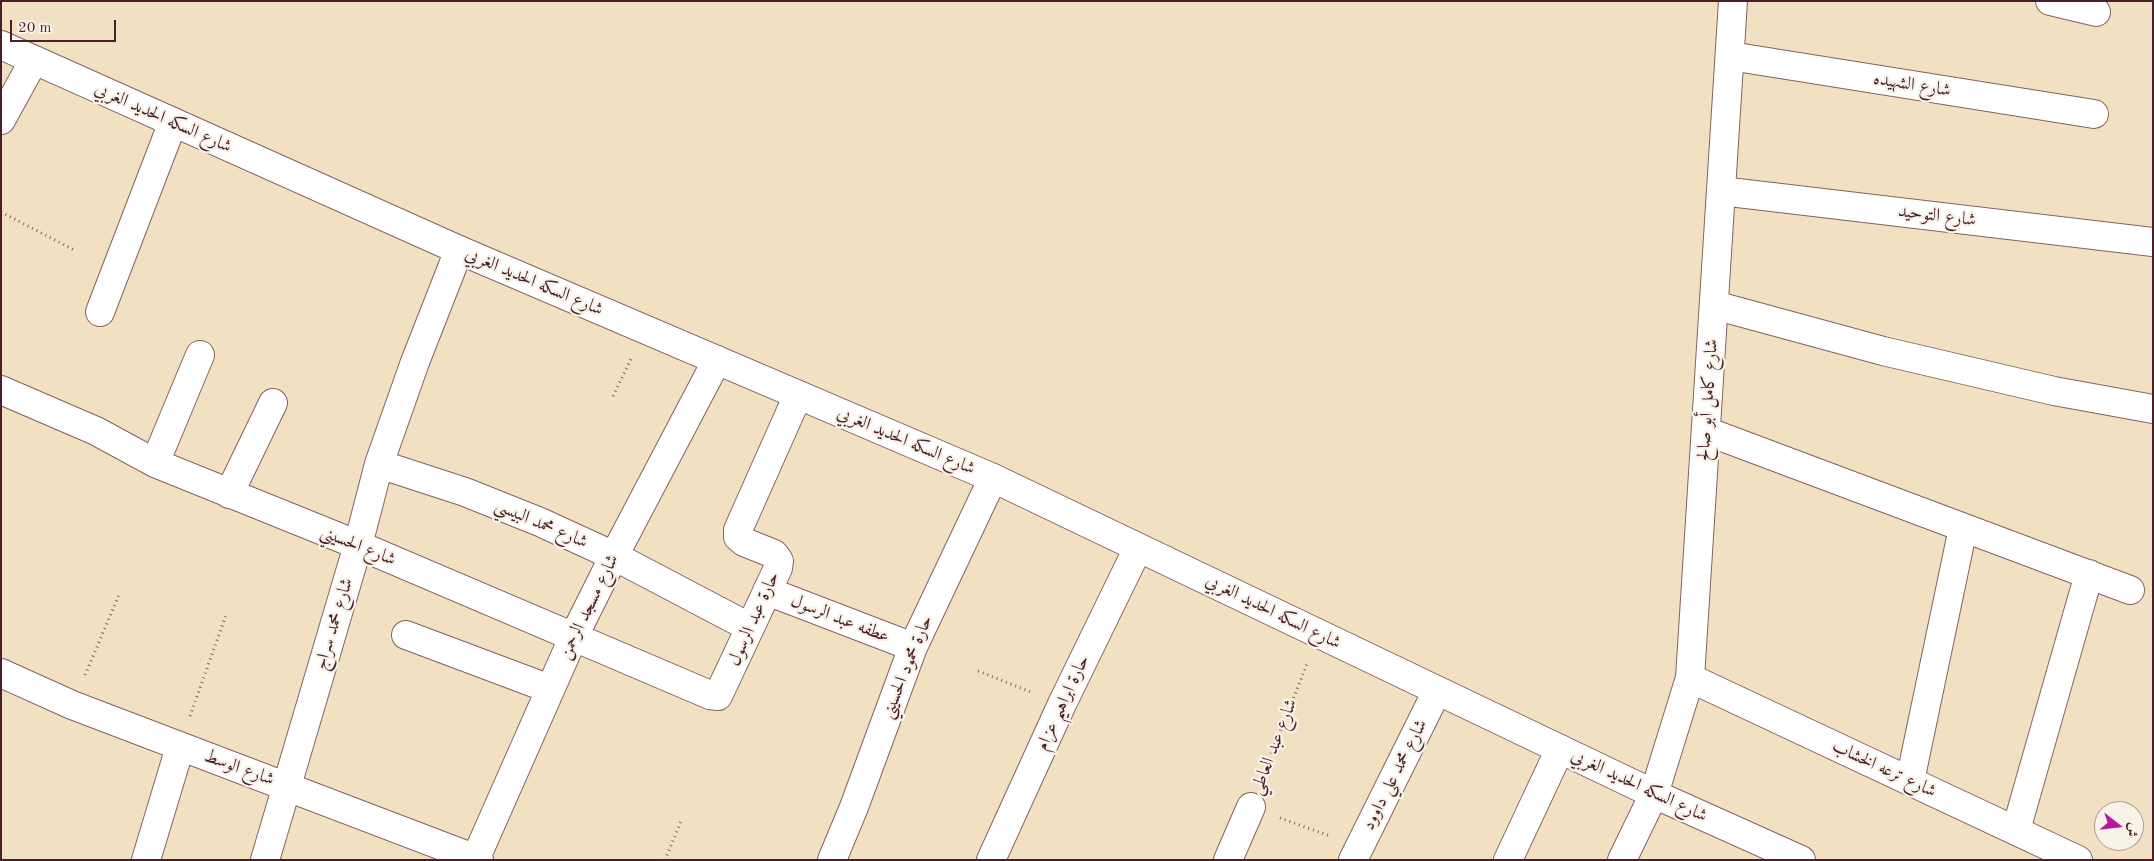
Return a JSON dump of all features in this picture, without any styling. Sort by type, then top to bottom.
[{"type":"street","name":"شارع كامل أبو صالح","points":[[1622,860],[1654,794],[1690,678],[1733,1]]},
{"type":"street","points":[[2050,1],[2096,12]]},
{"type":"street","name":"شارع السكه الحديد الغربي","points":[[1,45],[459,250],[993,478],[1654,794],[1772,854],[1800,860]]},
{"type":"street","name":"شارع الشهيده","points":[[1730,56],[2094,114]]},
{"type":"street","points":[[1,120],[34,60]]},
{"type":"street","points":[[100,312],[173,122]]},
{"type":"street","name":"شارع التوحيد","points":[[1721,191],[2153,242]]},
{"type":"street","name":"شارع محمد سراج","points":[[265,860],[358,545],[379,464],[415,362],[459,250]]},
{"type":"street","points":[[1714,305],[1883,352],[2054,391],[2153,409]]},
{"type":"street","points":[[155,463],[200,355]]},
{"type":"street","name":"شارع مسجد الرحمن","points":[[476,859],[573,638],[717,360]]},
{"type":"street","name":"شارع الحسيني","points":[[1,390],[96,431],[155,463],[358,545],[573,638],[718,696]]},
{"type":"street","name":"حارة عبد الرسول","points":[[718,696],[723,689],[749,627],[778,568],[779,560],[774,554],[744,542],[738,537],[738,530],[798,395]]},
{"type":"street","points":[[229,494],[273,403]]},
{"type":"street","points":[[1706,431],[2130,590]]},
{"type":"street","name":"شارع محمد البيسي","points":[[379,464],[465,492],[614,556],[749,627]]},
{"type":"street","name":"حارة محمود الحسيني","points":[[832,860],[854,807],[912,647],[993,478]]},
{"type":"street","points":[[1910,781],[1963,528]]},
{"type":"street","name":"حارة ابراهيم عزام","points":[[991,860],[1062,704],[1138,548]]},
{"type":"street","points":[[2016,830],[2089,574]]},
{"type":"street","name":"عطفه عبد الرسول","points":[[767,591],[912,647]]},
{"type":"street","points":[[406,635],[550,689]]},
{"type":"street","name":"شارع الوسط","points":[[1,673],[72,705],[476,859]]},
{"type":"street","name":"شارع ترعه الخشاب","points":[[1690,678],[2078,860]]},
{"type":"street","name":"شارع محمد علي داوود","points":[[1356,853],[1437,691]]},
{"type":"street","points":[[146,860],[180,747]]},
{"type":"street","points":[[1508,860],[1560,750]]},
{"type":"street","name":"شارع عبد العاطي","points":[[1228,860],[1251,807]]},
{"type":"path","points":[[1,212],[76,251]]},
{"type":"path","points":[[613,396],[645,330]]},
{"type":"path","points":[[72,705],[119,595]]},
{"type":"path","points":[[180,747],[226,615]]},
{"type":"path","name":"شارع عبد العاطي","points":[[1251,807],[1318,634]]},
{"type":"path","points":[[978,671],[1062,704]]},
{"type":"path","points":[[1251,807],[1356,853]]},
{"type":"path","points":[[665,860],[682,819]]}]
